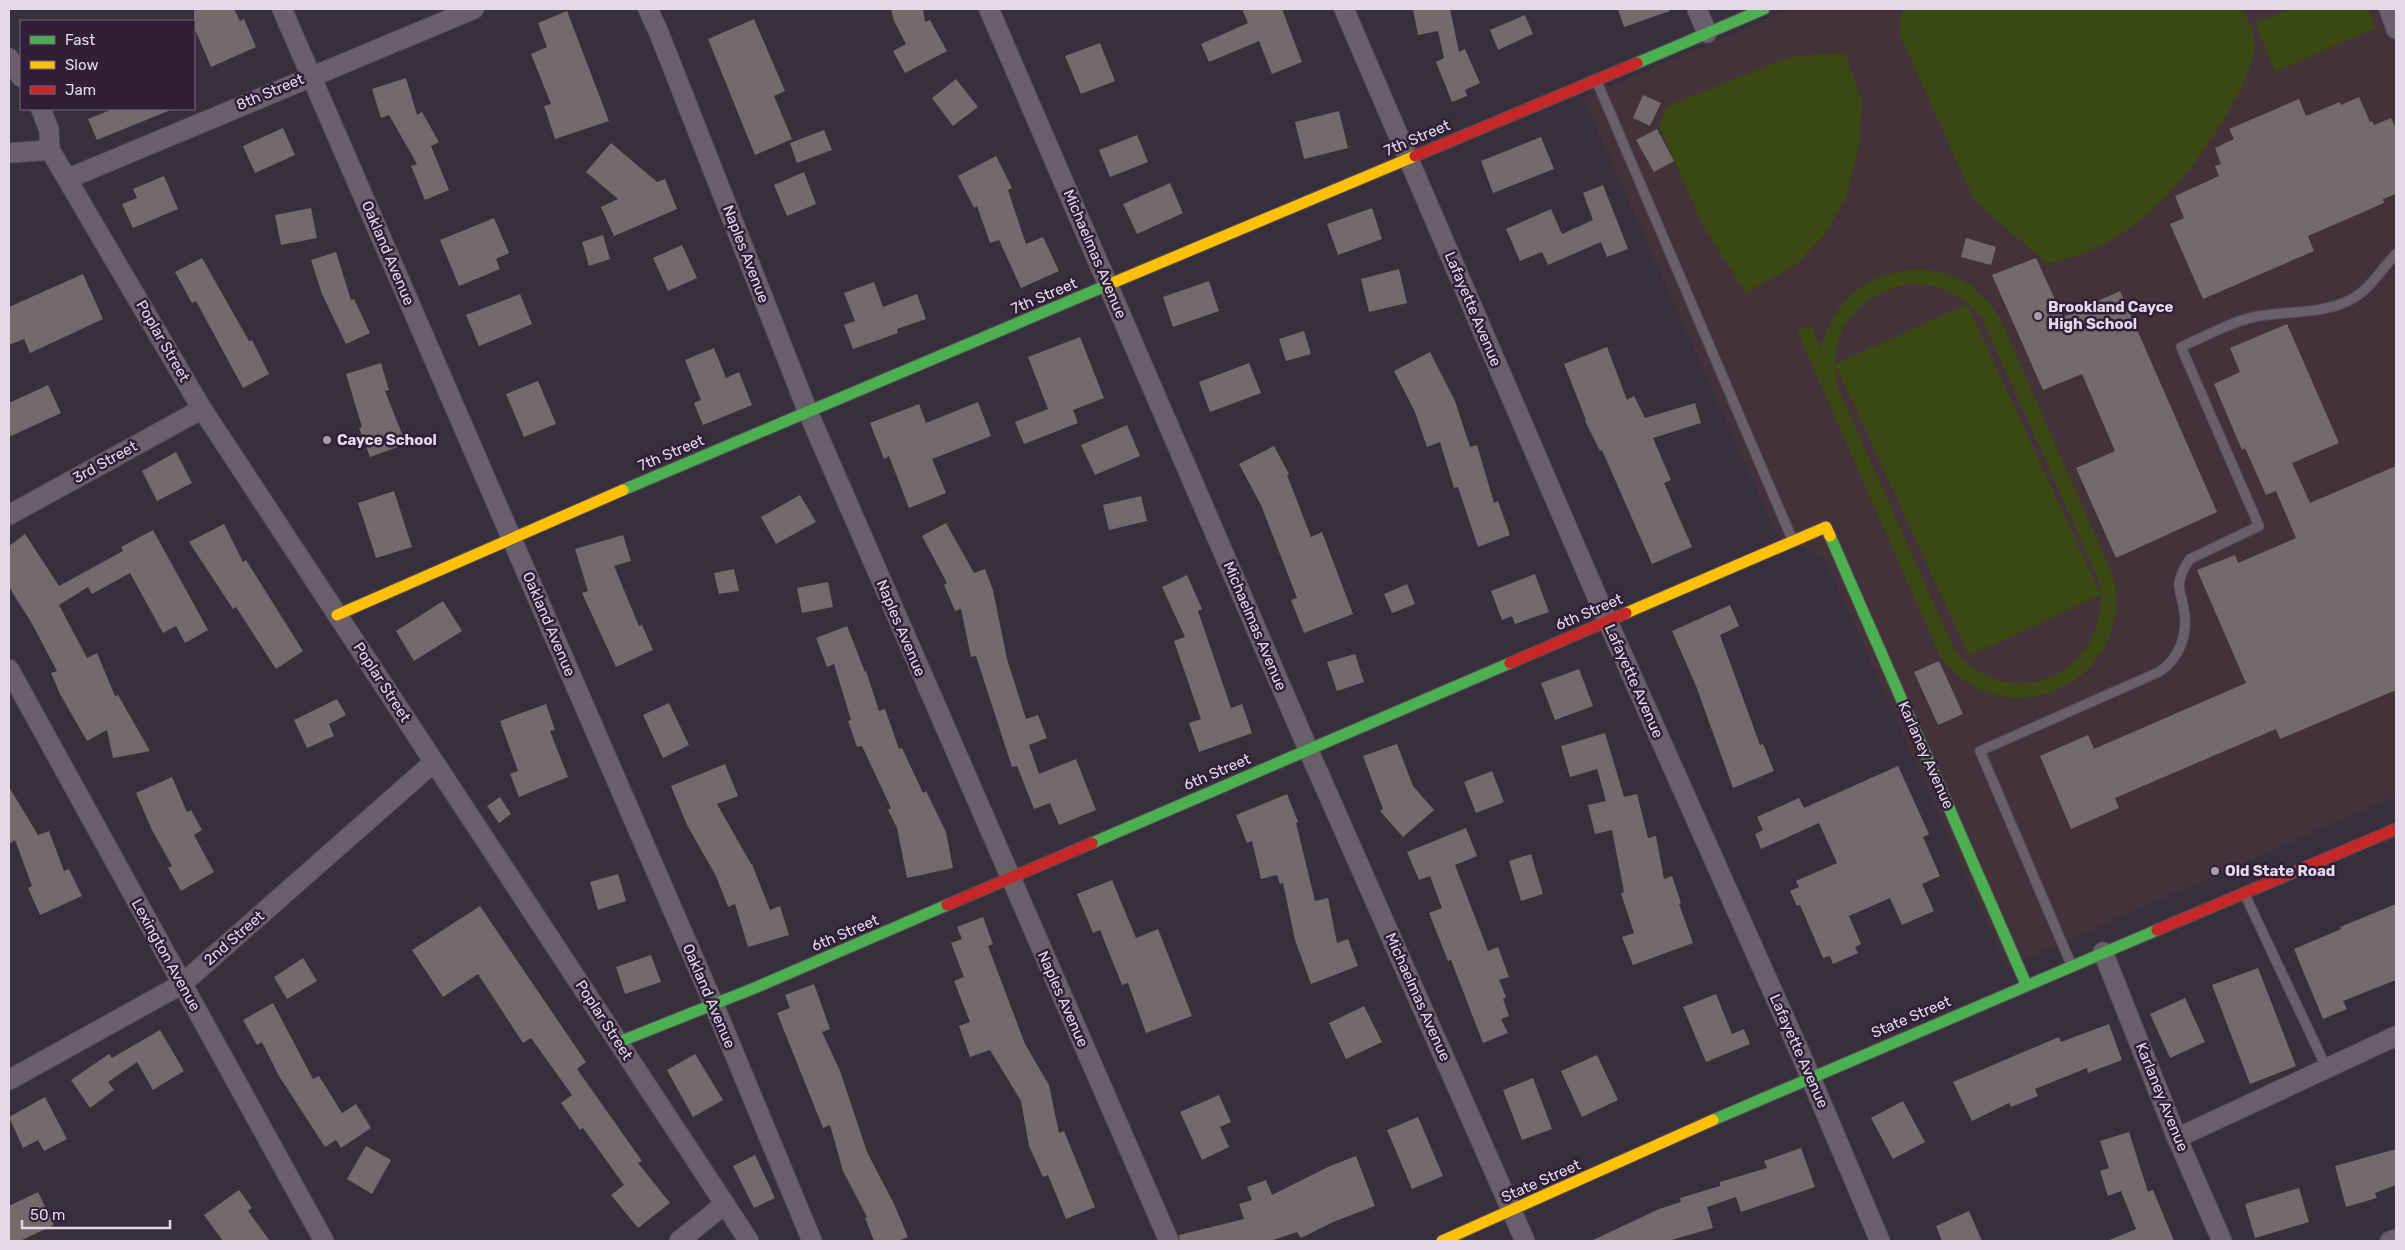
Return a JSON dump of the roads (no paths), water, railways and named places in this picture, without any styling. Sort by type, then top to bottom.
[{"type":"street","name":"Oakland Avenue","points":[[282,9],[714,1005],[812,1241]]},
{"type":"street","name":"8th Street","points":[[67,178],[311,75],[474,9]]},
{"type":"street","name":"Naples Avenue","points":[[648,9],[808,412],[1169,1241]]},
{"type":"street","name":"Michaelmas Avenue","points":[[989,9],[1308,749],[1525,1241]]},
{"type":"street","name":"Lafayette Avenue","points":[[1344,9],[1607,620],[1810,1077],[1880,1241]]},
{"type":"street","points":[[1697,9],[1707,32]]},
{"type":"street","name":"7th Street","points":[[337,615],[657,475],[1764,9]]},
{"type":"street","points":[[2388,9],[2396,29]]},
{"type":"street","points":[[9,58],[20,75]]},
{"type":"street","name":"Poplar Street","points":[[41,110],[49,130],[50,150],[202,409],[749,1241]]},
{"type":"street","points":[[9,153],[50,150]]},
{"type":"street","name":"3rd Street","points":[[9,515],[202,409]]},
{"type":"street","name":"6th Street","points":[[619,1042],[714,1005],[1826,526]]},
{"type":"street","name":"Karlaney Avenue","points":[[1826,526],[2026,984]]},
{"type":"street","name":"Lexington Avenue","points":[[9,669],[324,1241]]},
{"type":"street","name":"2nd Street","points":[[9,1080],[182,984],[434,762]]},
{"type":"street","name":"State Street","points":[[1442,1241],[1810,1077],[2396,829]]},
{"type":"street","name":"Karlaney Avenue","points":[[2103,952],[2222,1241]]},
{"type":"street","points":[[2178,1138],[2396,1036]]},
{"type":"street","points":[[679,1241],[725,1204]]},
{"type":"street","points":[[2390,1241],[2396,1238]]},
{"type":"lane","points":[[1596,79],[1793,541]]},
{"type":"lane","points":[[2071,966],[1980,751],[2159,672],[2168,666],[2179,650],[2185,632],[2185,614],[2179,582],[2185,566],[2190,559],[2259,526],[2181,347],[2232,324],[2258,316],[2314,310],[2350,300],[2369,285],[2396,254]]},
{"type":"lane","points":[[2244,893],[2327,1069]]},
{"type":"place","name":"Brookland Cayce High School","points":[[2038,316]]},
{"type":"place","name":"Cayce School","points":[[327,440]]},
{"type":"place","name":"Old State Road","points":[[2215,871]]}]
